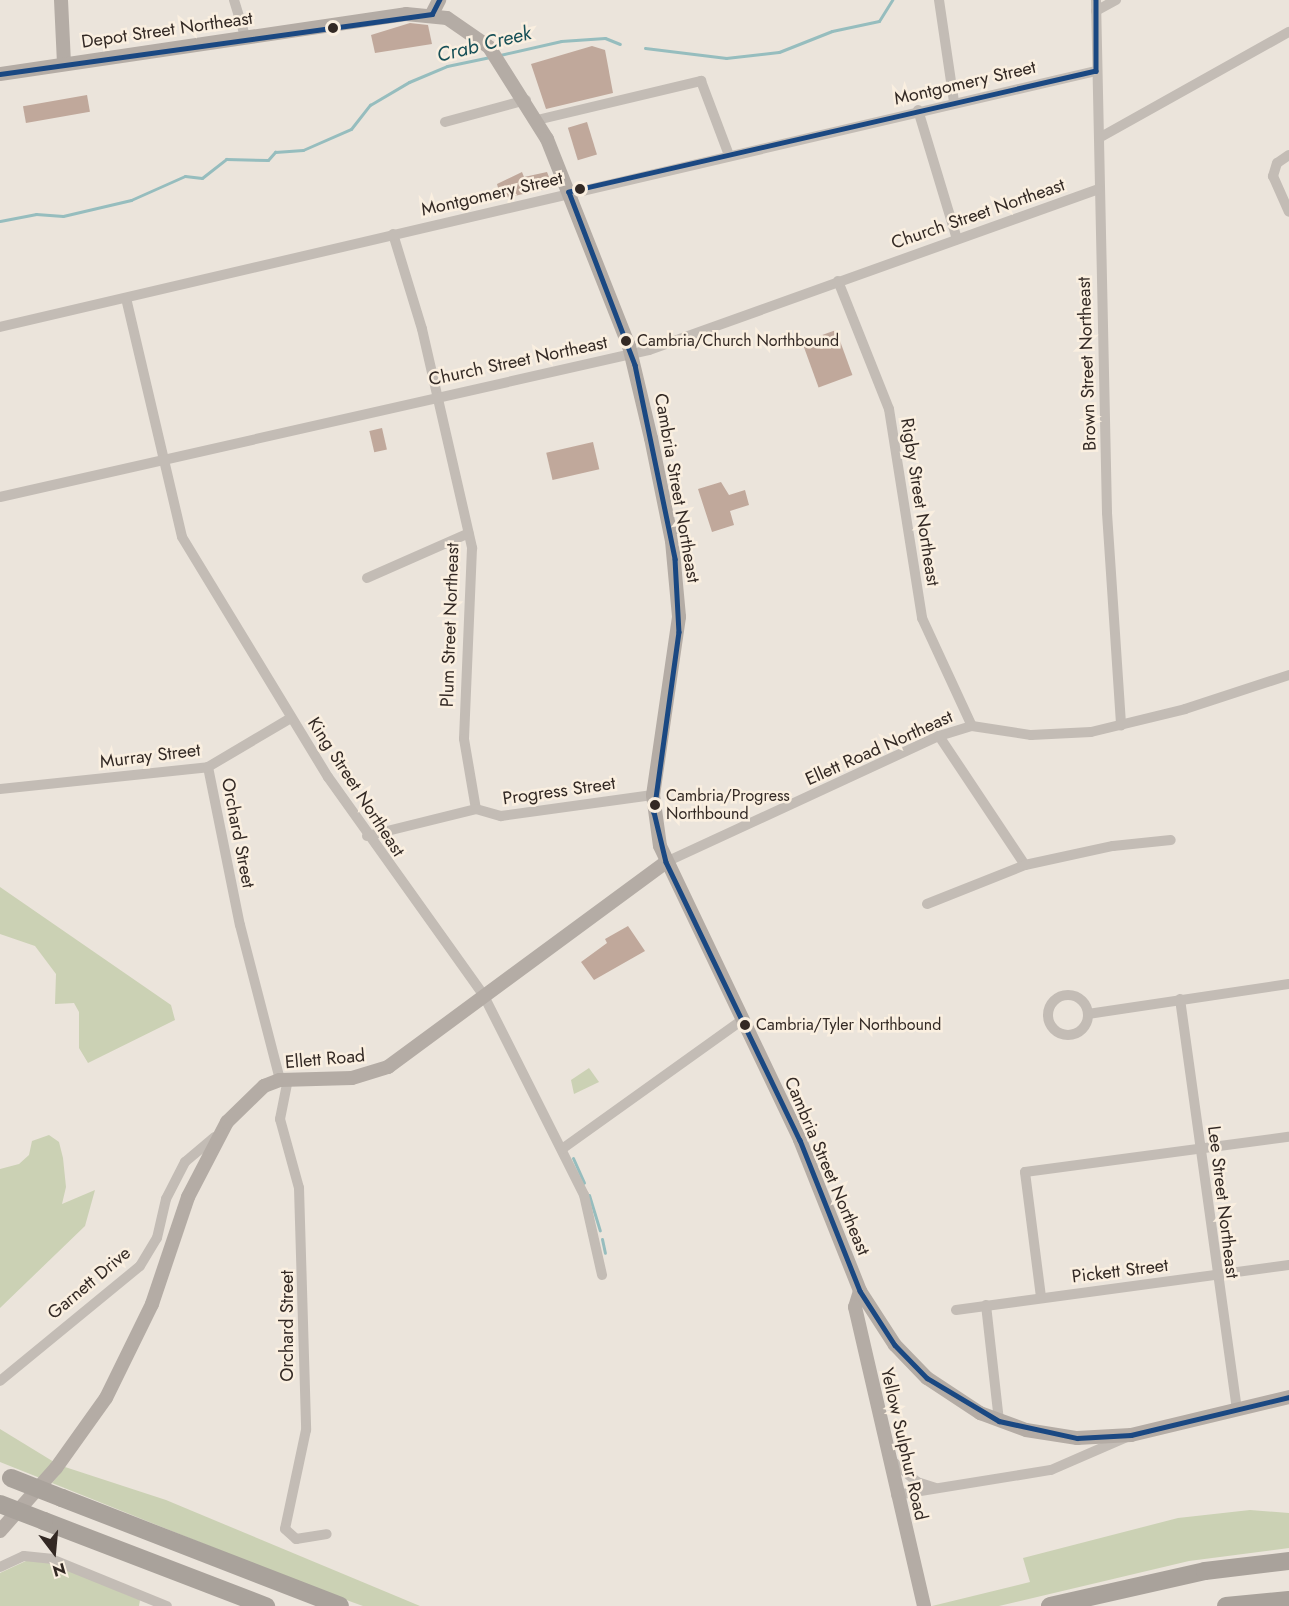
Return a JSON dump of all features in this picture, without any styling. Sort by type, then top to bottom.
[{"type":"highway","points":[[6,1475],[340,1606]]},
{"type":"highway","points":[[0,1504],[266,1606]]},
{"type":"highway","points":[[1050,1606],[1205,1571],[1289,1562]]},
{"type":"highway","points":[[1226,1606],[1289,1600]]},
{"type":"main road","points":[[60,0],[64,63]]},
{"type":"main road","points":[[432,14],[439,0]]},
{"type":"main road","name":"Depot Street Northeast","points":[[0,74],[245,37],[432,14]]},
{"type":"main road","name":"Cambria Street Northeast","points":[[432,14],[473,34],[496,56],[526,100],[569,192],[631,354],[668,522],[679,610],[653,795],[666,862],[800,1140],[860,1291],[890,1338],[927,1378],[999,1420],[1058,1436],[1131,1435],[1289,1397]]},
{"type":"main road","name":"Ellett Road","points":[[0,1531],[56,1468],[106,1398],[152,1304],[188,1197],[215,1137],[264,1086],[284,1080],[352,1078],[380,1071],[666,862]]},
{"type":"main road","name":"Yellow Sulphur Road","points":[[860,1291],[855,1307],[887,1455],[924,1606]]},
{"type":"street","points":[[234,0],[245,37]]},
{"type":"street","points":[[939,0],[954,101]]},
{"type":"street","points":[[1096,5],[1116,0]]},
{"type":"street","name":"Brown Street Northeast","points":[[1096,5],[1098,189],[1107,513],[1121,726]]},
{"type":"street","points":[[1099,138],[1289,32]]},
{"type":"street","name":"Montgomery Street","points":[[0,327],[954,101],[1096,71]]},
{"type":"street","points":[[537,120],[701,81],[729,155]]},
{"type":"street","points":[[446,122],[526,100]]},
{"type":"street","points":[[918,110],[957,239]]},
{"type":"street","points":[[1289,155],[1277,163],[1273,176],[1289,212]]},
{"type":"street","name":"Church Street Northeast","points":[[0,497],[437,395],[631,354],[1098,189]]},
{"type":"street","name":"Plum Street Northeast","points":[[393,234],[437,395],[469,533],[464,739],[476,809]]},
{"type":"street","name":"Rigby Street Northeast","points":[[838,281],[888,409],[922,618],[972,726]]},
{"type":"street","name":"King Street Northeast","points":[[126,298],[182,537],[291,718],[367,836],[484,996],[562,1149],[591,1214],[602,1275]]},
{"type":"street","points":[[367,578],[469,533]]},
{"type":"street","name":"Ellett Road Northeast","points":[[666,862],[939,736],[972,726],[1062,736],[1121,726],[1289,675]]},
{"type":"street","name":"Murray Street","points":[[0,789],[208,767],[291,718]]},
{"type":"street","points":[[939,736],[1025,865]]},
{"type":"street","name":"Orchard Street","points":[[208,767],[240,925],[284,1080],[280,1119],[299,1188],[306,1431],[285,1529],[296,1539],[327,1534]]},
{"type":"street","name":"Progress Street","points":[[367,836],[476,809],[501,816],[653,795]]},
{"type":"street","points":[[927,904],[1025,865],[1113,846],[1171,840]]},
{"type":"street","points":[[1088,1014],[1289,984]]},
{"type":"street","name":"Lee Street Northeast","points":[[1180,999],[1216,1275],[1237,1408]]},
{"type":"street","points":[[562,1149],[742,1020]]},
{"type":"street","name":"Garnett Drive","points":[[0,1382],[140,1266],[157,1238],[166,1199],[185,1162],[215,1137]]},
{"type":"street","points":[[1041,1297],[1025,1172],[1289,1137]]},
{"type":"street","name":"Pickett Street","points":[[956,1310],[1289,1265]]},
{"type":"street","points":[[986,1305],[999,1420]]},
{"type":"street","points":[[897,1495],[1051,1470],[1131,1435]]},
{"type":"street","points":[[887,1455],[902,1472],[938,1489]]},
{"type":"street","points":[[0,1567],[24,1556],[51,1559],[167,1606]]},
{"type":"green space","points":[[0,887],[171,1005],[175,1020],[88,1063],[79,1048],[79,1012],[74,1003],[55,1004],[56,974],[35,946],[0,934]]},
{"type":"green space","points":[[589,1068],[599,1082],[574,1094],[571,1080]]},
{"type":"green space","points":[[49,1135],[59,1142],[63,1158],[66,1187],[62,1204],[95,1190],[85,1226],[0,1308],[0,1169],[19,1164],[29,1155],[32,1141]]},
{"type":"green space","points":[[0,1429],[54,1462],[40,1478],[0,1462]]},
{"type":"green space","points":[[65,1467],[166,1500],[420,1606],[363,1606],[324,1592],[52,1483]]},
{"type":"green space","points":[[1250,1510],[1289,1513],[1289,1548],[1189,1561],[999,1606],[932,1606],[1030,1582],[1023,1558],[1178,1518]]},
{"type":"green space","points":[[28,1560],[54,1564],[140,1600],[139,1606],[0,1606],[0,1573]]},
{"type":"building","points":[[410,23],[428,25],[432,44],[375,53],[371,35]]},
{"type":"building","points":[[592,46],[605,50],[613,93],[546,109],[531,64]]},
{"type":"building","points":[[87,95],[90,112],[26,123],[23,106]]},
{"type":"building","points":[[587,122],[597,155],[578,160],[568,128]]},
{"type":"building","points":[[522,172],[524,177],[547,172],[553,187],[501,199],[497,184]]},
{"type":"building","points":[[836,330],[852,375],[819,387],[802,342]]},
{"type":"building","points":[[382,428],[387,449],[374,452],[369,431]]},
{"type":"building","points":[[593,442],[599,469],[553,480],[546,453]]},
{"type":"building","points":[[721,482],[729,495],[745,490],[749,505],[730,511],[734,525],[712,532],[698,489]]},
{"type":"building","points":[[628,926],[645,951],[594,980],[581,962],[607,943],[605,939]]},
{"type":"waterway","name":"Crab Creek","points":[[645,48],[726,58],[779,52],[832,31],[879,21],[892,0]]},
{"type":"waterway","name":"Crab Creek","points":[[500,55],[561,41],[605,38],[620,44]]},
{"type":"waterway","name":"Crab Creek","points":[[0,221],[36,214],[63,216],[131,200],[185,176],[202,178],[226,159],[268,160],[275,152],[303,150],[351,129],[370,105],[409,82],[447,66],[490,57]]},
{"type":"waterway","points":[[573,1158],[584,1183]]},
{"type":"waterway","points":[[589,1195],[600,1230]]},
{"type":"waterway","points":[[602,1239],[605,1253]]},
{"type":"transit line","points":[[0,74],[432,14],[439,0]]},
{"type":"transit line","points":[[1096,0],[1096,71],[569,192],[635,365],[675,559],[679,632],[654,812],[666,862],[800,1140],[860,1291],[895,1345],[927,1378],[999,1421],[1077,1438],[1131,1435],[1289,1397]]},
{"type":"place","name":"Cambria/Church Northbound","points":[[626,341]]},
{"type":"place","name":"Cambria/Progress Northbound","points":[[655,805]]},
{"type":"place","name":"Cambria/Tyler Northbound","points":[[745,1025]]}]
